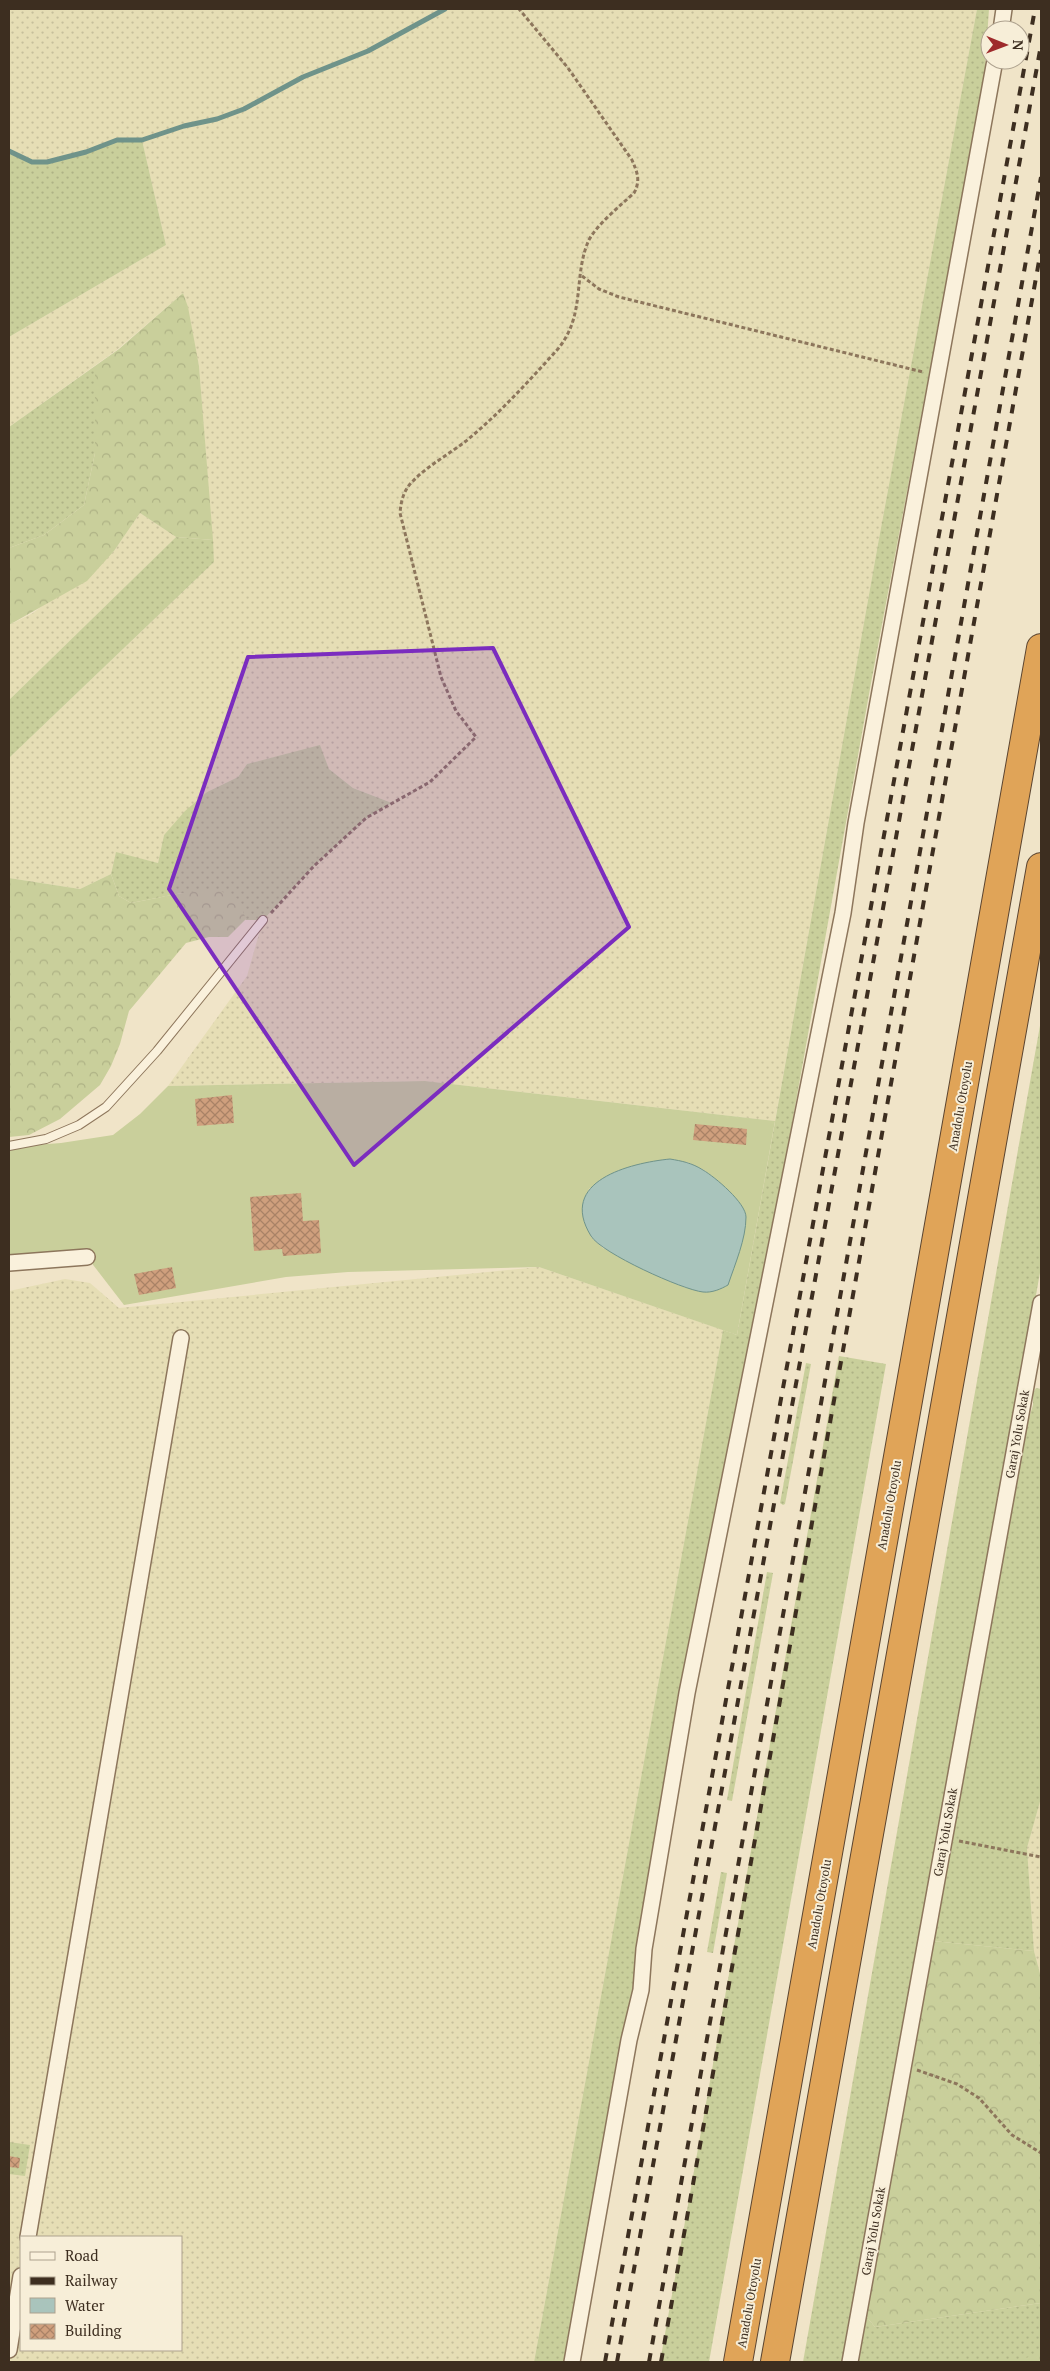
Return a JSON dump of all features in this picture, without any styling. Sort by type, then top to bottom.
[{"type":"highway","name":"Anadolu Otoyolu","points":[[738,2362],[1041,648]]},
{"type":"highway","points":[[775,2362],[1041,867]]},
{"type":"street","points":[[572,2362],[629,2040],[641,1990],[644,1949],[687,1693],[843,913],[856,823],[993,70]]},
{"type":"street","points":[[9,1263],[87,1256]]},
{"type":"street","name":"Garaj Yolu Sokak","points":[[850,2362],[1041,1303]]},
{"type":"street","points":[[28,2236],[181,1338]]},
{"type":"street","points":[[9,2350],[20,2282]]},
{"type":"lane","points":[[9,1146],[46,1139],[79,1125],[106,1107],[157,1051],[263,920]]},
{"type":"path","points":[[263,920],[314,866],[366,818],[430,782],[476,737],[456,711],[441,678],[400,514],[402,498],[410,484],[423,472],[465,442],[505,406],[559,347],[576,317],[584,255],[588,240],[634,193],[639,185],[638,174],[632,160],[593,102],[519,9]]},
{"type":"path","points":[[582,276],[599,289],[619,298],[911,368]]},
{"type":"path","points":[[944,1838],[1041,1856]]},
{"type":"path","points":[[902,2066],[957,2084],[972,2094],[996,2115],[1012,2135],[1041,2154]]},
{"type":"highlighted area","points":[[493,648],[629,927],[354,1165],[169,889],[248,657]]},
{"type":"shaded area","points":[[9,9],[977,9],[878,544],[775,1121],[425,1081],[168,1086],[247,976],[263,920],[314,866],[366,818],[392,803],[353,788],[329,769],[320,746],[247,764],[238,777],[207,792],[164,835],[158,863],[116,853],[111,874],[80,889],[9,878],[9,758],[214,562],[199,366],[183,293],[118,349],[9,427],[9,337],[166,245],[142,140],[117,140],[86,152],[47,162],[32,162],[9,151]]},
{"type":"shaded area","points":[[140,513],[176,537],[9,700],[9,625],[33,613],[114,551]]},
{"type":"shaded area","points":[[539,1267],[723,1330],[534,2362],[9,2362],[9,1291],[65,1279],[90,1283],[119,1308]]},
{"type":"shaded area","points":[[1041,1797],[1041,1977],[1034,1951],[1027,1848]]},
{"type":"green space","points":[[977,9],[989,9],[988,20],[980,20],[980,70],[985,70],[984,82],[871,683],[753,1341],[566,2362],[534,2362],[723,1330],[737,1335],[878,544]]},
{"type":"green space","points":[[117,140],[142,140],[166,245],[9,337],[9,151],[34,162],[54,161],[76,156]]},
{"type":"green space","points":[[183,293],[188,307],[199,366],[213,540],[176,537],[140,513],[114,551],[87,581],[9,625],[9,548],[44,535],[84,505],[95,453],[95,366],[119,349]]},
{"type":"green space","points":[[95,366],[95,453],[84,505],[44,535],[9,548],[9,427]]},
{"type":"green space","points":[[176,537],[213,540],[214,562],[9,758],[9,700]]},
{"type":"green space","points":[[320,745],[329,769],[353,788],[392,803],[366,818],[314,866],[263,920],[245,920],[182,893],[131,903],[119,896],[111,874],[116,852],[158,863],[164,835],[185,811],[207,792],[238,777],[247,764]]},
{"type":"green space","points":[[111,874],[119,896],[131,903],[182,893],[216,889],[238,899],[246,919],[228,937],[209,937],[186,943],[129,1011],[120,1044],[111,1066],[100,1085],[60,1119],[29,1135],[9,1137],[9,878],[80,889]]},
{"type":"green space","points":[[1041,1020],[1041,1267],[846,2362],[803,2362]]},
{"type":"green space","points":[[425,1081],[775,1121],[737,1335],[539,1267],[348,1272],[286,1277],[124,1305],[87,1257],[9,1263],[9,1147],[61,1143],[113,1135],[140,1114],[168,1086]],"holes":[[[687,1162],[704,1170],[731,1193],[686,1288],[603,1248],[591,1237],[583,1207],[589,1189],[615,1172]]]},
{"type":"green space","points":[[839,1356],[886,1364],[709,2362],[660,2362]]},
{"type":"green space","points":[[806,1363],[811,1364],[785,1504],[783,1505],[780,1503]]},
{"type":"green space","points":[[1036,1388],[1041,1389],[1041,1798],[1027,1848],[1034,1951],[933,1941],[1025,1431],[1033,1405],[1033,1393]]},
{"type":"green space","points":[[767,1572],[773,1573],[732,1801],[727,1800]]},
{"type":"green space","points":[[721,1872],[727,1873],[713,1953],[707,1952]]},
{"type":"green space","points":[[933,1941],[1034,1951],[1041,1977],[1041,2303],[875,2327],[865,2315]]},
{"type":"green space","points":[[9,2142],[30,2145],[25,2176],[9,2174]]},
{"type":"green space","points":[[1041,2303],[1041,2362],[858,2362],[865,2315],[875,2327]]},
{"type":"green space","points":[[1041,2346],[1041,2362],[1025,2362],[1023,2359],[1037,2354]]},
{"type":"water","points":[[670,1159],[691,1164],[708,1173],[736,1198],[745,1211],[746,1225],[740,1251],[728,1285],[719,1289],[706,1292],[693,1290],[661,1278],[626,1261],[610,1252],[591,1236],[583,1217],[583,1201],[591,1189],[603,1178],[636,1165]]},
{"type":"building","points":[[232,1095],[234,1123],[197,1126],[195,1099]]},
{"type":"building","points":[[695,1124],[747,1129],[746,1145],[693,1140]]},
{"type":"building","points":[[301,1193],[303,1221],[319,1220],[321,1253],[283,1256],[282,1249],[254,1251],[250,1197]]},
{"type":"building","points":[[172,1267],[176,1288],[139,1295],[134,1274]]},
{"type":"building","points":[[9,2156],[20,2158],[19,2168],[9,2167]]},
{"type":"waterway","points":[[9,151],[32,162],[47,162],[86,152],[117,140],[142,140],[184,126],[217,119],[244,109],[303,77],[368,51],[445,9]]},
{"type":"railway","points":[[605,2362],[1035,9]]},
{"type":"railway","points":[[617,2362],[1041,45]]},
{"type":"railway","points":[[649,2362],[1041,177]]},
{"type":"railway","points":[[661,2362],[1041,250]]}]
